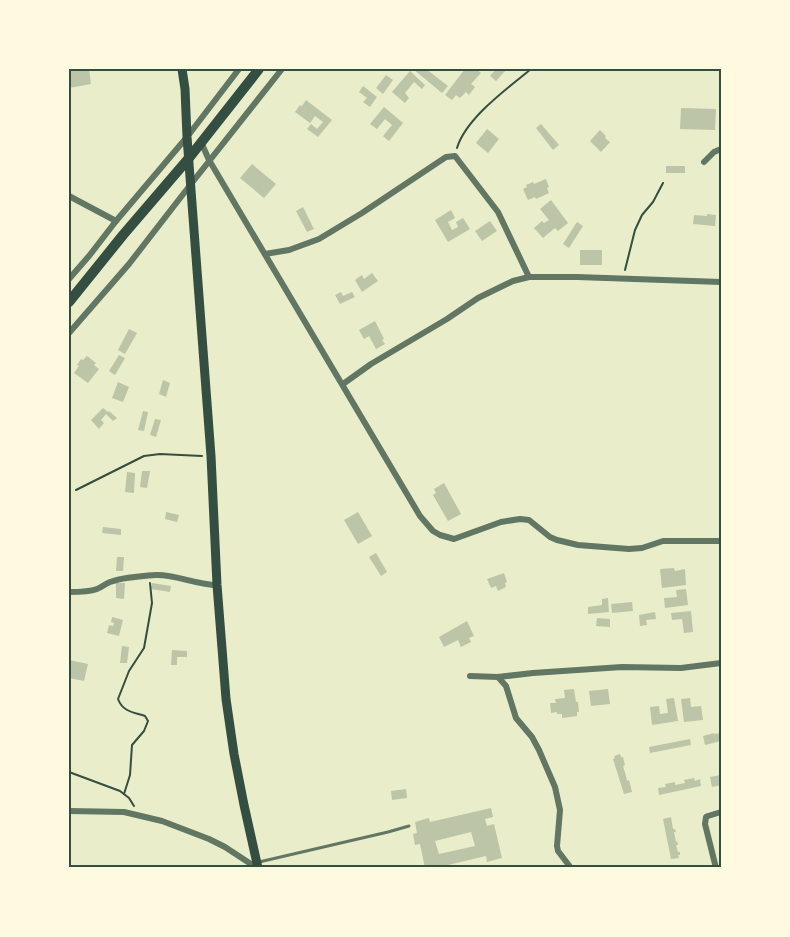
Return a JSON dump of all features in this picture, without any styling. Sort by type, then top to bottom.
[{"type":"main road","points":[[182,69],[211,456],[217,585],[226,699],[232,743],[257,866]]},
{"type":"main road","points":[[69,302],[189,158],[259,69]]},
{"type":"street","points":[[69,279],[90,256],[239,69]]},
{"type":"street","points":[[69,333],[129,264],[282,69]]},
{"type":"street","points":[[201,142],[209,160],[420,516],[440,535],[454,539],[495,524],[520,519],[529,520],[556,540],[579,545],[629,549],[642,548],[663,541],[721,541]]},
{"type":"street","points":[[704,162],[714,152],[721,149]]},
{"type":"street","points":[[265,254],[289,250],[319,239],[446,157],[455,156],[498,212],[530,278]]},
{"type":"street","points":[[69,196],[116,221]]},
{"type":"street","points":[[343,384],[371,364],[478,298],[513,281],[530,278],[622,278],[721,282]]},
{"type":"street","points":[[69,592],[86,591],[120,579],[158,575],[217,585]]},
{"type":"street","points":[[470,676],[498,677],[622,667],[681,668],[721,663]]},
{"type":"street","points":[[498,677],[506,686],[516,718],[532,737],[555,787],[560,810],[558,851],[572,868]]},
{"type":"street","points":[[69,811],[124,812],[144,816],[178,826],[209,839],[257,866]]},
{"type":"street","points":[[716,868],[705,820],[708,816],[721,812]]},
{"type":"lane","points":[[257,866],[409,826]]},
{"type":"path","points":[[455,156],[464,132],[497,97],[531,69]]},
{"type":"path","points":[[622,278],[635,230],[663,183]]},
{"type":"path","points":[[76,490],[144,456],[169,454],[211,456]]},
{"type":"path","points":[[124,794],[130,775],[132,746],[144,731],[148,721],[145,716],[125,710],[118,699],[129,671],[144,648],[152,603],[150,576]]},
{"type":"path","points":[[69,772],[120,791],[144,816]]},
{"type":"building","points":[[89,69],[91,84],[69,88],[69,71]]},
{"type":"building","points":[[413,69],[426,69],[448,86],[442,93]]},
{"type":"building","points":[[465,69],[476,69],[481,73],[471,84],[475,87],[469,95],[466,92],[460,98],[456,95],[452,100],[445,95]]},
{"type":"building","points":[[496,69],[507,69],[496,81],[490,76]]},
{"type":"building","points":[[410,71],[425,85],[422,89],[414,82],[405,93],[409,98],[405,103],[392,92]]},
{"type":"building","points":[[386,75],[393,80],[383,94],[376,88]]},
{"type":"building","points":[[363,86],[377,97],[370,107],[363,102],[367,98],[359,92]]},
{"type":"building","points":[[306,100],[332,120],[318,137],[307,129],[311,124],[317,129],[323,122],[315,116],[310,123],[295,112]]},
{"type":"building","points":[[384,107],[403,123],[389,141],[383,136],[392,125],[385,119],[377,129],[370,124]]},
{"type":"building","points":[[681,108],[716,109],[715,130],[680,129]]},
{"type":"building","points":[[541,124],[559,145],[553,150],[536,128]]},
{"type":"building","points":[[487,129],[499,139],[488,153],[476,143]]},
{"type":"building","points":[[600,130],[610,142],[601,152],[590,141]]},
{"type":"building","points":[[252,164],[276,184],[264,198],[240,178]]},
{"type":"building","points":[[666,166],[685,166],[685,173],[666,173]]},
{"type":"building","points":[[546,179],[549,193],[528,200],[523,189],[527,187],[526,185]]},
{"type":"building","points":[[551,200],[568,223],[558,231],[555,228],[543,238],[534,228],[542,221],[544,223],[549,220],[540,209]]},
{"type":"building","points":[[303,207],[314,229],[307,232],[296,211]]},
{"type":"building","points":[[451,210],[455,218],[448,222],[452,230],[458,227],[456,222],[463,218],[470,229],[448,242],[435,220]]},
{"type":"building","points":[[707,214],[716,215],[715,226],[693,224],[694,215],[707,216]]},
{"type":"building","points":[[490,221],[497,231],[482,241],[475,231]]},
{"type":"building","points":[[577,222],[583,226],[569,248],[563,244]]},
{"type":"building","points":[[580,250],[602,250],[602,265],[580,265]]},
{"type":"building","points":[[372,273],[378,281],[362,292],[355,280],[362,275],[364,279]]},
{"type":"building","points":[[341,292],[343,296],[352,292],[355,297],[340,304],[335,295]]},
{"type":"building","points":[[375,321],[385,344],[376,349],[369,336],[364,339],[359,330]]},
{"type":"building","points":[[129,329],[137,333],[125,354],[118,350]]},
{"type":"building","points":[[119,355],[125,358],[115,375],[109,371]]},
{"type":"building","points":[[87,356],[96,363],[94,365],[99,369],[88,383],[74,373],[81,359]]},
{"type":"building","points":[[163,380],[170,383],[166,397],[159,394]]},
{"type":"building","points":[[118,382],[129,387],[123,402],[112,398]]},
{"type":"building","points":[[103,408],[117,418],[113,421],[106,414],[101,420],[104,423],[99,429],[91,420]]},
{"type":"building","points":[[143,411],[148,412],[144,431],[138,430]]},
{"type":"building","points":[[155,419],[161,420],[156,437],[150,435]]},
{"type":"building","points":[[142,471],[150,471],[147,488],[140,487]]},
{"type":"building","points":[[127,472],[135,473],[134,493],[125,492]]},
{"type":"building","points":[[444,483],[461,514],[448,521],[433,495],[436,493],[434,489]]},
{"type":"building","points":[[166,512],[179,515],[177,522],[165,519]]},
{"type":"building","points":[[358,512],[372,536],[358,544],[344,520]]},
{"type":"building","points":[[103,527],[121,529],[121,535],[102,533]]},
{"type":"building","points":[[376,553],[387,572],[381,576],[369,557]]},
{"type":"building","points":[[117,557],[124,557],[123,571],[116,571]]},
{"type":"building","points":[[674,568],[675,571],[685,569],[686,585],[662,588],[660,569]]},
{"type":"building","points":[[504,573],[506,587],[498,591],[496,586],[491,588],[487,579]]},
{"type":"building","points":[[116,583],[125,583],[124,599],[116,598]]},
{"type":"building","points":[[152,583],[171,586],[170,592],[151,589]]},
{"type":"building","points":[[686,589],[688,605],[665,608],[664,598],[677,597],[676,590]]},
{"type":"building","points":[[608,598],[609,612],[588,614],[588,607],[602,605],[602,599]]},
{"type":"building","points":[[632,602],[633,611],[612,613],[611,604]]},
{"type":"building","points":[[691,611],[693,632],[684,633],[682,619],[672,620],[671,613]]},
{"type":"building","points":[[655,612],[656,619],[646,620],[647,625],[640,626],[639,615]]},
{"type":"building","points":[[112,617],[123,620],[119,636],[107,633],[109,625],[113,626],[114,623],[111,622]]},
{"type":"building","points":[[597,618],[610,619],[610,627],[596,626]]},
{"type":"building","points":[[467,621],[474,636],[469,638],[471,642],[461,647],[458,640],[444,647],[439,637]]},
{"type":"building","points":[[122,646],[129,647],[127,663],[120,663]]},
{"type":"building","points":[[172,650],[187,651],[187,657],[177,657],[177,665],[171,665]]},
{"type":"building","points":[[69,660],[88,664],[84,681],[69,678]]},
{"type":"building","points":[[574,689],[576,702],[578,702],[577,716],[562,718],[562,714],[551,713],[550,703],[556,703],[555,699],[565,698],[564,690]]},
{"type":"building","points":[[608,689],[610,704],[591,706],[589,691]]},
{"type":"building","points":[[674,698],[678,721],[652,725],[650,707],[659,706],[660,714],[668,713],[666,699]]},
{"type":"building","points":[[690,698],[691,707],[701,706],[703,720],[684,722],[681,699]]},
{"type":"building","points":[[721,733],[721,741],[705,745],[703,736]]},
{"type":"building","points":[[690,739],[691,745],[650,753],[649,747]]},
{"type":"building","points":[[620,754],[623,757],[625,765],[623,766],[632,792],[624,794],[613,759],[614,756]]},
{"type":"building","points":[[721,775],[721,785],[712,787],[710,777]]},
{"type":"building","points":[[694,778],[695,781],[700,779],[701,786],[659,795],[658,788],[666,787],[665,784],[685,783],[684,780]]},
{"type":"building","points":[[406,789],[407,798],[392,800],[391,791]]},
{"type":"building","points":[[491,808],[493,817],[485,819],[487,826],[494,824],[502,858],[487,862],[486,856],[435,868],[425,868],[420,844],[415,845],[413,834],[417,833],[415,822],[429,818],[430,822]],"holes":[[[471,832],[475,846],[439,854],[435,841]]]},
{"type":"building","points":[[671,817],[680,855],[678,855],[679,858],[671,859],[663,819]]}]
